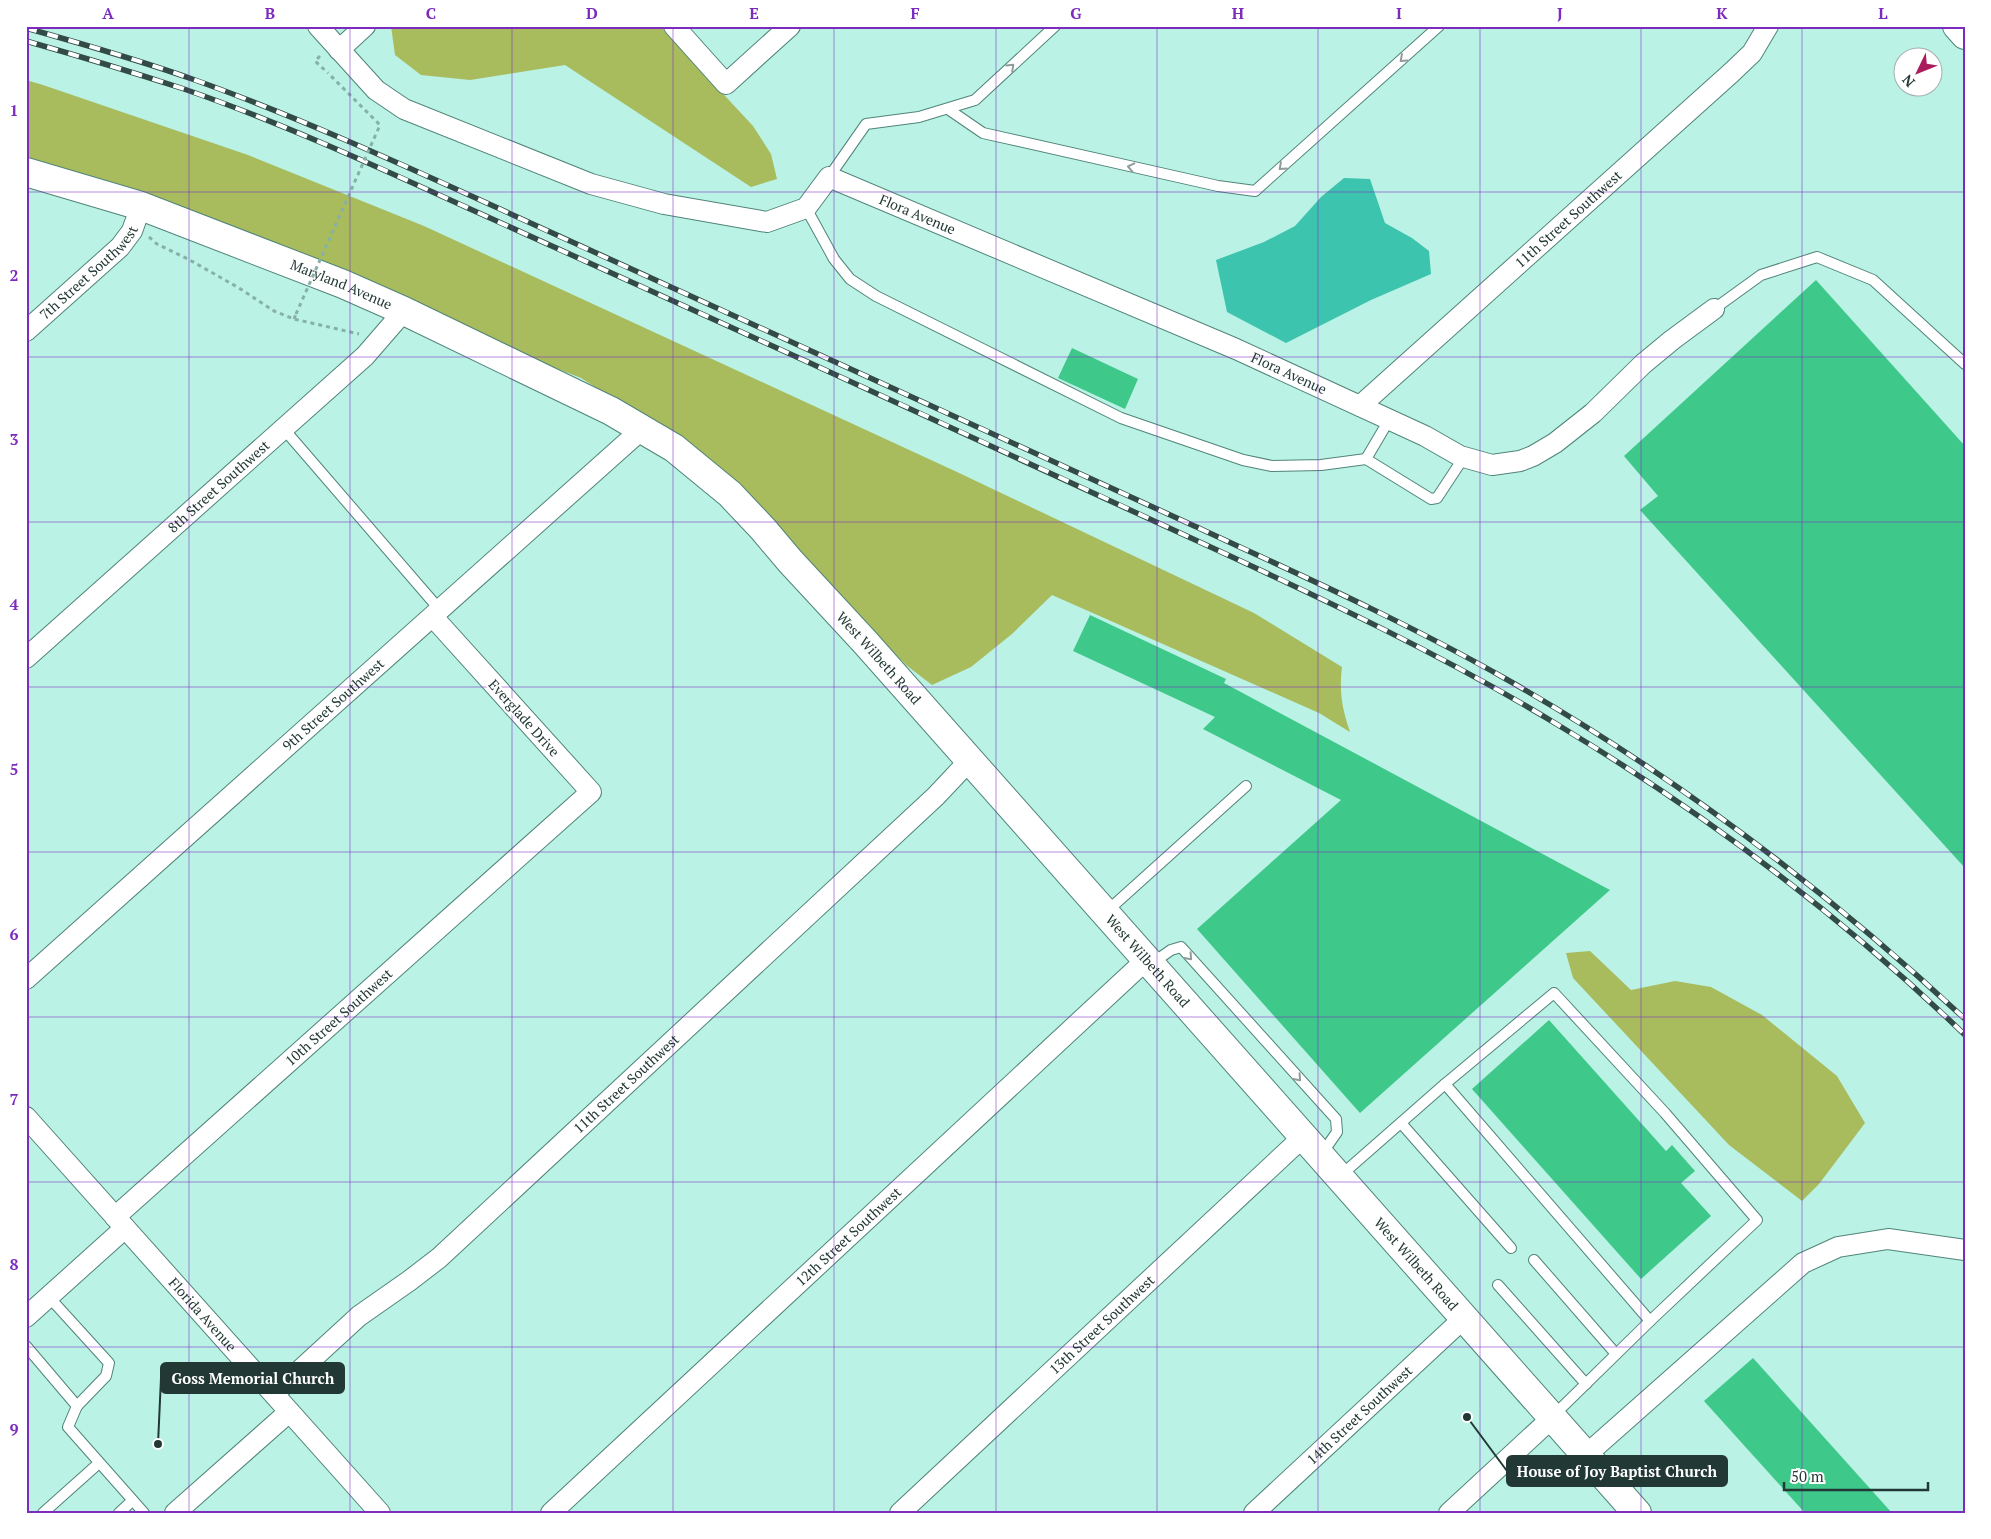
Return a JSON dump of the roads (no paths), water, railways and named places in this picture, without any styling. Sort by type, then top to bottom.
[{"type":"main road","points":[[1957,26],[1965,35]]},
{"type":"main road","name":"Maryland Avenue","points":[[26,172],[137,218],[343,284],[404,311],[611,411],[641,430]]},
{"type":"main road","name":"West Wilbeth Road","points":[[641,430],[674,448],[730,494],[865,642],[1637,1513]]},
{"type":"street","points":[[318,26],[376,90],[404,109],[591,184],[664,204],[767,222],[806,208],[829,177]]},
{"type":"street","points":[[339,50],[365,26]]},
{"type":"street","points":[[674,26],[726,84],[790,26]]},
{"type":"street","name":"11th Street Southwest","points":[[1360,406],[1731,73],[1752,53],[1768,26]]},
{"type":"street","name":"Flora Avenue","points":[[829,177],[1236,349],[1360,406],[1464,457],[1492,465],[1507,464],[1534,456],[1572,430],[1643,364],[1714,308]]},
{"type":"street","name":"7th Street Southwest","points":[[26,331],[120,247],[137,218]]},
{"type":"street","name":"8th Street Southwest","points":[[26,658],[365,356],[404,311]]},
{"type":"street","name":"9th Street Southwest","points":[[26,979],[641,430]]},
{"type":"street","name":"Everglade Drive","points":[[437,613],[591,792],[563,817]]},
{"type":"street","name":"11th Street Southwest","points":[[274,1394],[359,1316],[439,1258],[929,803],[969,761]]},
{"type":"street","name":"10th Street Southwest","points":[[26,1317],[49,1297],[120,1223],[563,817]]},
{"type":"street","name":"12th Street Southwest","points":[[551,1513],[1148,963]]},
{"type":"street","name":"Florida Avenue","points":[[26,1117],[380,1513]]},
{"type":"street","name":"13th Street Southwest","points":[[900,1513],[1312,1146]]},
{"type":"street","points":[[1586,1455],[1803,1263],[1838,1247],[1888,1239],[1965,1250]]},
{"type":"street","name":"14th Street Southwest","points":[[1254,1513],[1464,1318]]},
{"type":"street","points":[[175,1513],[289,1412]]},
{"type":"street","points":[[1449,1513],[1553,1417]]},
{"type":"lane","points":[[829,177],[866,124],[920,118],[976,100],[1055,26]]},
{"type":"lane","points":[[948,109],[983,134],[1218,186],[1255,191],[1439,26]]},
{"type":"lane","points":[[806,208],[834,259],[850,279],[876,296],[1122,418],[1242,460],[1272,466],[1321,465],[1366,460],[1431,499],[1437,498],[1464,457]]},
{"type":"lane","points":[[1714,308],[1761,275],[1817,257],[1873,280],[1965,364]]},
{"type":"lane","points":[[1366,460],[1389,420]]},
{"type":"lane","points":[[283,428],[437,613]]},
{"type":"lane","points":[[1104,913],[1246,786]]},
{"type":"lane","points":[[1148,963],[1171,950],[1181,947],[1336,1119],[1338,1132],[1312,1146]]},
{"type":"lane","points":[[1339,1177],[1554,992],[1665,1113],[1757,1220],[1650,1320],[1553,1417]]},
{"type":"lane","points":[[1445,1084],[1650,1320]]},
{"type":"lane","points":[[1401,1122],[1510,1248]]},
{"type":"lane","points":[[1534,1260],[1616,1354]]},
{"type":"lane","points":[[1498,1285],[1586,1384]]},
{"type":"lane","points":[[49,1297],[108,1362],[106,1376],[77,1406],[68,1427],[144,1513]]},
{"type":"lane","points":[[26,1346],[77,1406]]},
{"type":"lane","points":[[43,1513],[99,1463]]},
{"type":"lane","points":[[119,1513],[132,1500]]},
{"type":"railway","points":[[26,28],[90,46],[195,80],[343,139],[1190,524],[1350,598],[1428,637],[1506,679],[1567,715],[1687,794],[1745,836],[1858,925],[1965,1019]]},
{"type":"railway","points":[[26,41],[184,89],[259,117],[333,148],[769,344],[1380,627],[1518,701],[1617,761],[1670,796],[1773,870],[1823,909],[1919,992],[1965,1035]]},
{"type":"place","name":"House of Joy Baptist Church","points":[[1467,1417]]},
{"type":"place","name":"Goss Memorial Church","points":[[158,1444]]}]
